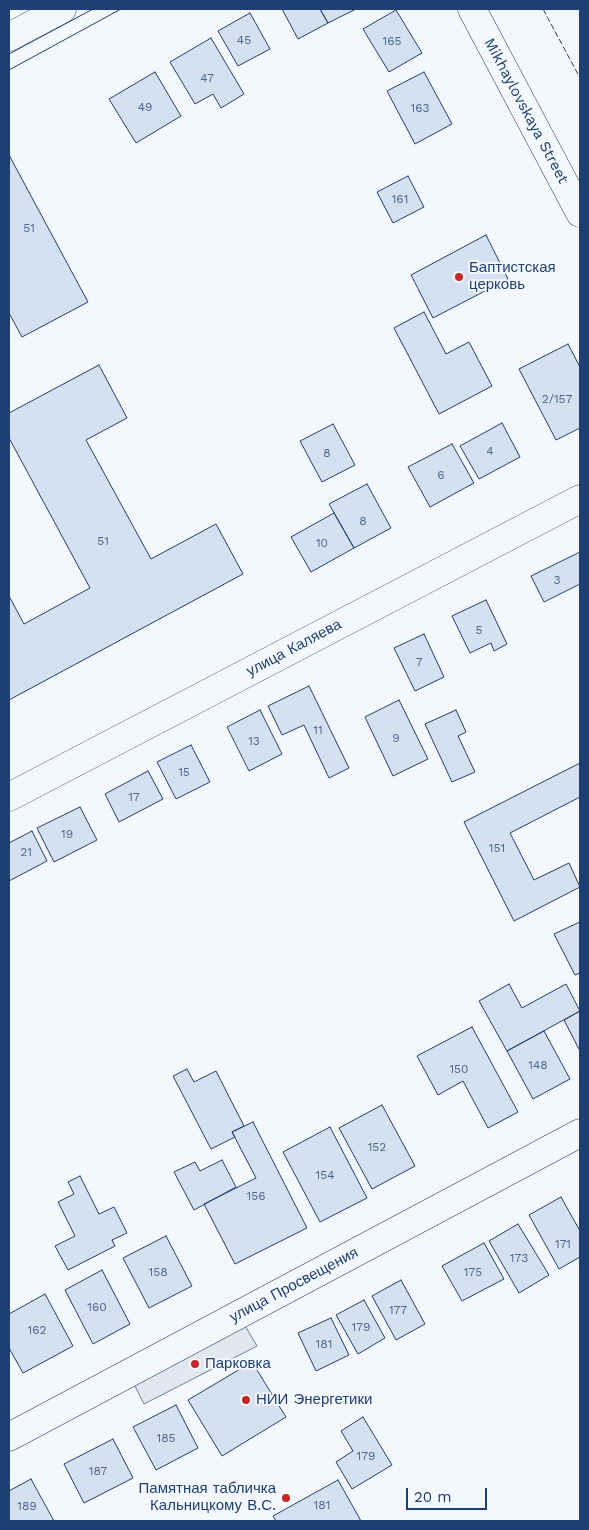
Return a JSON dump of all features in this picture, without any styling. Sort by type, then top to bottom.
[{"type":"street","points":[[9,37],[62,9]]},
{"type":"street","name":"Mikhaylovskaya Street","points":[[472,9],[580,213]]},
{"type":"street","name":"улица Каляева","points":[[9,797],[580,499]]},
{"type":"street","name":"улица Просвещения","points":[[9,1437],[580,1133]]},
{"type":"shaded area","name":"Парковка","points":[[244,1324],[257,1346],[144,1404],[133,1382]]},
{"type":"building","points":[[282,9],[320,9],[328,23],[298,39]]},
{"type":"building","points":[[320,9],[356,9],[328,23]]},
{"type":"building","points":[[396,10],[422,53],[389,72],[363,29]]},
{"type":"building","points":[[250,13],[270,49],[238,66],[218,31]]},
{"type":"building","points":[[211,38],[244,94],[221,108],[213,94],[195,104],[170,62]]},
{"type":"building","points":[[155,72],[181,116],[136,143],[109,99]]},
{"type":"building","points":[[424,72],[452,124],[415,144],[387,91]]},
{"type":"building","points":[[9,155],[88,302],[22,337],[9,313]]},
{"type":"building","points":[[408,176],[424,207],[393,223],[377,192]]},
{"type":"building","name":"Баптистская церковь","points":[[486,235],[508,279],[433,318],[411,275]]},
{"type":"building","points":[[424,312],[446,354],[469,342],[492,386],[439,414],[394,328]]},
{"type":"building","points":[[568,344],[580,367],[580,428],[556,440],[519,369]]},
{"type":"building","points":[[99,365],[127,418],[86,440],[151,559],[216,524],[243,574],[9,700],[9,596],[24,624],[90,588],[9,438],[9,413]]},
{"type":"building","points":[[502,423],[520,457],[479,479],[460,446]]},
{"type":"building","points":[[333,424],[355,465],[322,482],[300,441]]},
{"type":"building","points":[[452,444],[474,483],[430,507],[408,467]]},
{"type":"building","points":[[367,484],[391,528],[354,548],[329,504]]},
{"type":"building","points":[[334,513],[354,548],[311,572],[291,537]]},
{"type":"building","points":[[580,552],[580,584],[544,602],[531,576]]},
{"type":"building","points":[[486,600],[507,644],[494,651],[491,643],[470,653],[452,616]]},
{"type":"building","points":[[424,634],[444,677],[415,691],[394,648]]},
{"type":"building","points":[[309,686],[349,768],[329,778],[304,725],[282,735],[268,706]]},
{"type":"building","points":[[399,700],[428,759],[393,776],[365,717]]},
{"type":"building","points":[[260,710],[282,754],[249,771],[227,727]]},
{"type":"building","points":[[456,710],[466,732],[458,736],[475,772],[452,782],[425,724]]},
{"type":"building","points":[[191,745],[210,782],[176,799],[157,762]]},
{"type":"building","points":[[580,763],[580,797],[510,833],[534,880],[569,863],[580,887],[514,921],[464,822]]},
{"type":"building","points":[[148,771],[163,799],[119,822],[105,794]]},
{"type":"building","points":[[80,807],[97,840],[54,862],[37,828]]},
{"type":"building","points":[[32,831],[47,861],[9,881],[9,843]]},
{"type":"building","points":[[580,922],[580,973],[575,975],[554,934]]},
{"type":"building","points":[[509,984],[522,1008],[566,984],[580,1011],[507,1051],[479,1001]]},
{"type":"building","points":[[580,1011],[580,1051],[564,1020]]},
{"type":"building","points":[[472,1027],[518,1112],[488,1128],[463,1081],[438,1095],[417,1056]]},
{"type":"building","points":[[544,1031],[570,1079],[533,1099],[507,1051]]},
{"type":"building","points":[[187,1069],[194,1082],[216,1071],[244,1126],[232,1132],[235,1137],[211,1149],[173,1076]]},
{"type":"building","points":[[382,1105],[415,1166],[372,1189],[339,1128]]},
{"type":"building","points":[[253,1122],[307,1228],[235,1264],[204,1204],[256,1178],[232,1132]]},
{"type":"building","points":[[330,1127],[367,1198],[320,1222],[283,1152]]},
{"type":"building","points":[[222,1160],[236,1187],[194,1210],[174,1172],[195,1162],[200,1171]]},
{"type":"building","points":[[80,1176],[99,1214],[114,1207],[127,1233],[112,1240],[115,1246],[68,1270],[55,1246],[75,1236],[58,1202],[74,1194],[68,1182]]},
{"type":"building","points":[[561,1197],[580,1231],[580,1257],[559,1269],[529,1215]]},
{"type":"building","points":[[518,1224],[549,1275],[519,1293],[489,1241]]},
{"type":"building","points":[[166,1236],[192,1286],[149,1308],[123,1258]]},
{"type":"building","points":[[484,1243],[504,1279],[462,1301],[442,1266]]},
{"type":"building","points":[[102,1270],[130,1324],[93,1344],[65,1290]]},
{"type":"building","points":[[401,1280],[425,1324],[396,1340],[372,1296]]},
{"type":"building","points":[[45,1294],[73,1346],[23,1373],[9,1348],[9,1314]]},
{"type":"building","points":[[364,1300],[385,1338],[358,1354],[336,1315]]},
{"type":"building","points":[[331,1318],[349,1355],[316,1371],[298,1333]]},
{"type":"building","points":[[252,1362],[286,1417],[222,1456],[188,1400]]},
{"type":"building","points":[[176,1405],[198,1448],[156,1470],[133,1427]]},
{"type":"building","points":[[363,1417],[392,1465],[352,1489],[336,1462],[353,1451],[341,1431]]},
{"type":"building","points":[[113,1439],[133,1478],[84,1503],[64,1464]]},
{"type":"building","points":[[31,1479],[54,1521],[9,1521],[9,1491]]},
{"type":"building","points":[[338,1480],[361,1521],[276,1521],[273,1516]]},
{"type":"tram line","points":[[9,54],[93,9]]},
{"type":"tram line","points":[[9,70],[121,9]]},
{"type":"fence","points":[[543,9],[580,78]]},
{"type":"place","name":"Баптистская церковь","points":[[459,277]]},
{"type":"place","name":"Парковка","points":[[195,1364]]},
{"type":"place","name":"НИИ Энергетики","points":[[246,1400]]},
{"type":"place","name":"Памятная табличка Кальницкому В.С.","points":[[286,1498]]}]
